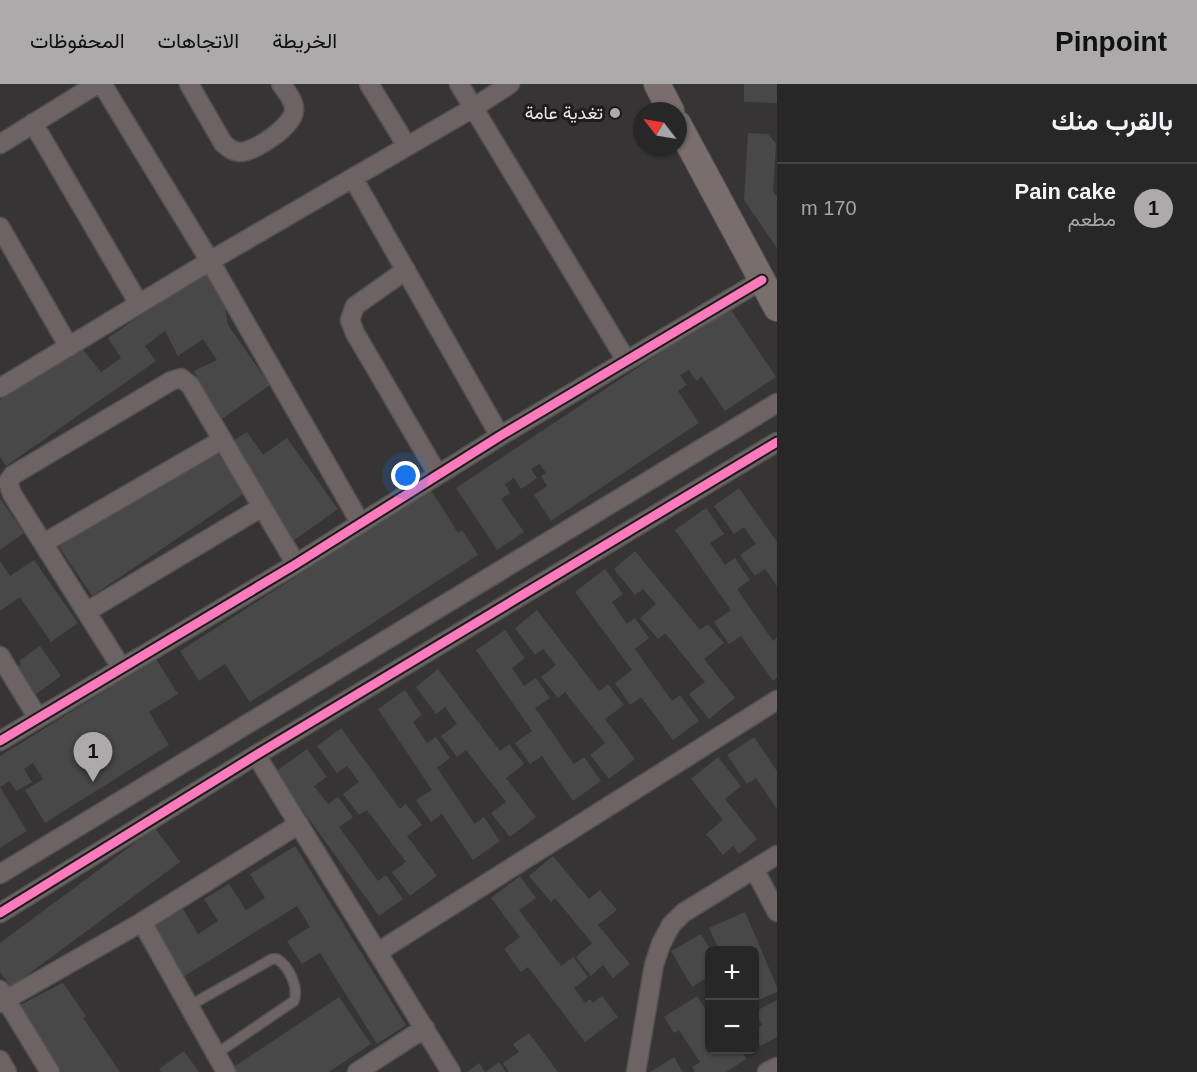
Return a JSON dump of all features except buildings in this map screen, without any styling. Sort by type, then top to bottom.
[{"type":"street","points":[[0,144],[97,84]]},
{"type":"street","points":[[102,84],[210,261],[361,524]]},
{"type":"street","points":[[189,84],[223,143],[229,149],[238,152],[255,148],[291,120],[293,103],[282,84]]},
{"type":"street","points":[[369,84],[407,146]]},
{"type":"street","points":[[459,84],[626,360]]},
{"type":"street","points":[[0,388],[510,84]]},
{"type":"street","points":[[657,84],[666,102]]},
{"type":"street","points":[[33,123],[139,304]]},
{"type":"street","points":[[687,141],[777,308]]},
{"type":"street","points":[[353,178],[500,436]]},
{"type":"street","points":[[0,227],[69,347]]},
{"type":"street","points":[[406,270],[355,306],[350,320],[354,333],[438,476]]},
{"type":"street","points":[[0,741],[296,564],[500,436],[762,280]]},
{"type":"street","points":[[121,667],[12,494],[9,488],[9,478],[171,381],[181,378],[188,381],[296,564]]},
{"type":"street","points":[[0,874],[777,403]]},
{"type":"street","points":[[44,543],[222,440]]},
{"type":"street","points":[[0,913],[256,755],[777,442]]},
{"type":"street","points":[[86,612],[262,507]]},
{"type":"street","points":[[0,656],[39,718]]},
{"type":"street","points":[[378,952],[777,700]]},
{"type":"street","points":[[256,755],[451,1072]]},
{"type":"street","points":[[50,1072],[2,998],[142,921],[299,824]]},
{"type":"street","points":[[636,1072],[654,965],[671,925],[683,913],[777,855]]},
{"type":"street","points":[[754,869],[777,912]]},
{"type":"street","points":[[142,921],[226,1072]]},
{"type":"street","points":[[357,1072],[425,1029]]},
{"type":"street","points":[[0,1060],[8,1072]]},
{"type":"street","points":[[767,1072],[777,1067]]},
{"type":"lane","points":[[189,1006],[272,959],[277,959],[284,966],[296,989],[294,1001],[216,1053]]},
{"type":"cycle path","points":[[0,741],[296,564],[500,436],[762,280]]},
{"type":"cycle path","points":[[0,913],[256,755],[777,442]]},
{"type":"place","name":"تغدية عامة","points":[[615,113]]},
{"type":"place","name":"Pain cake","points":[[93,782]]}]
